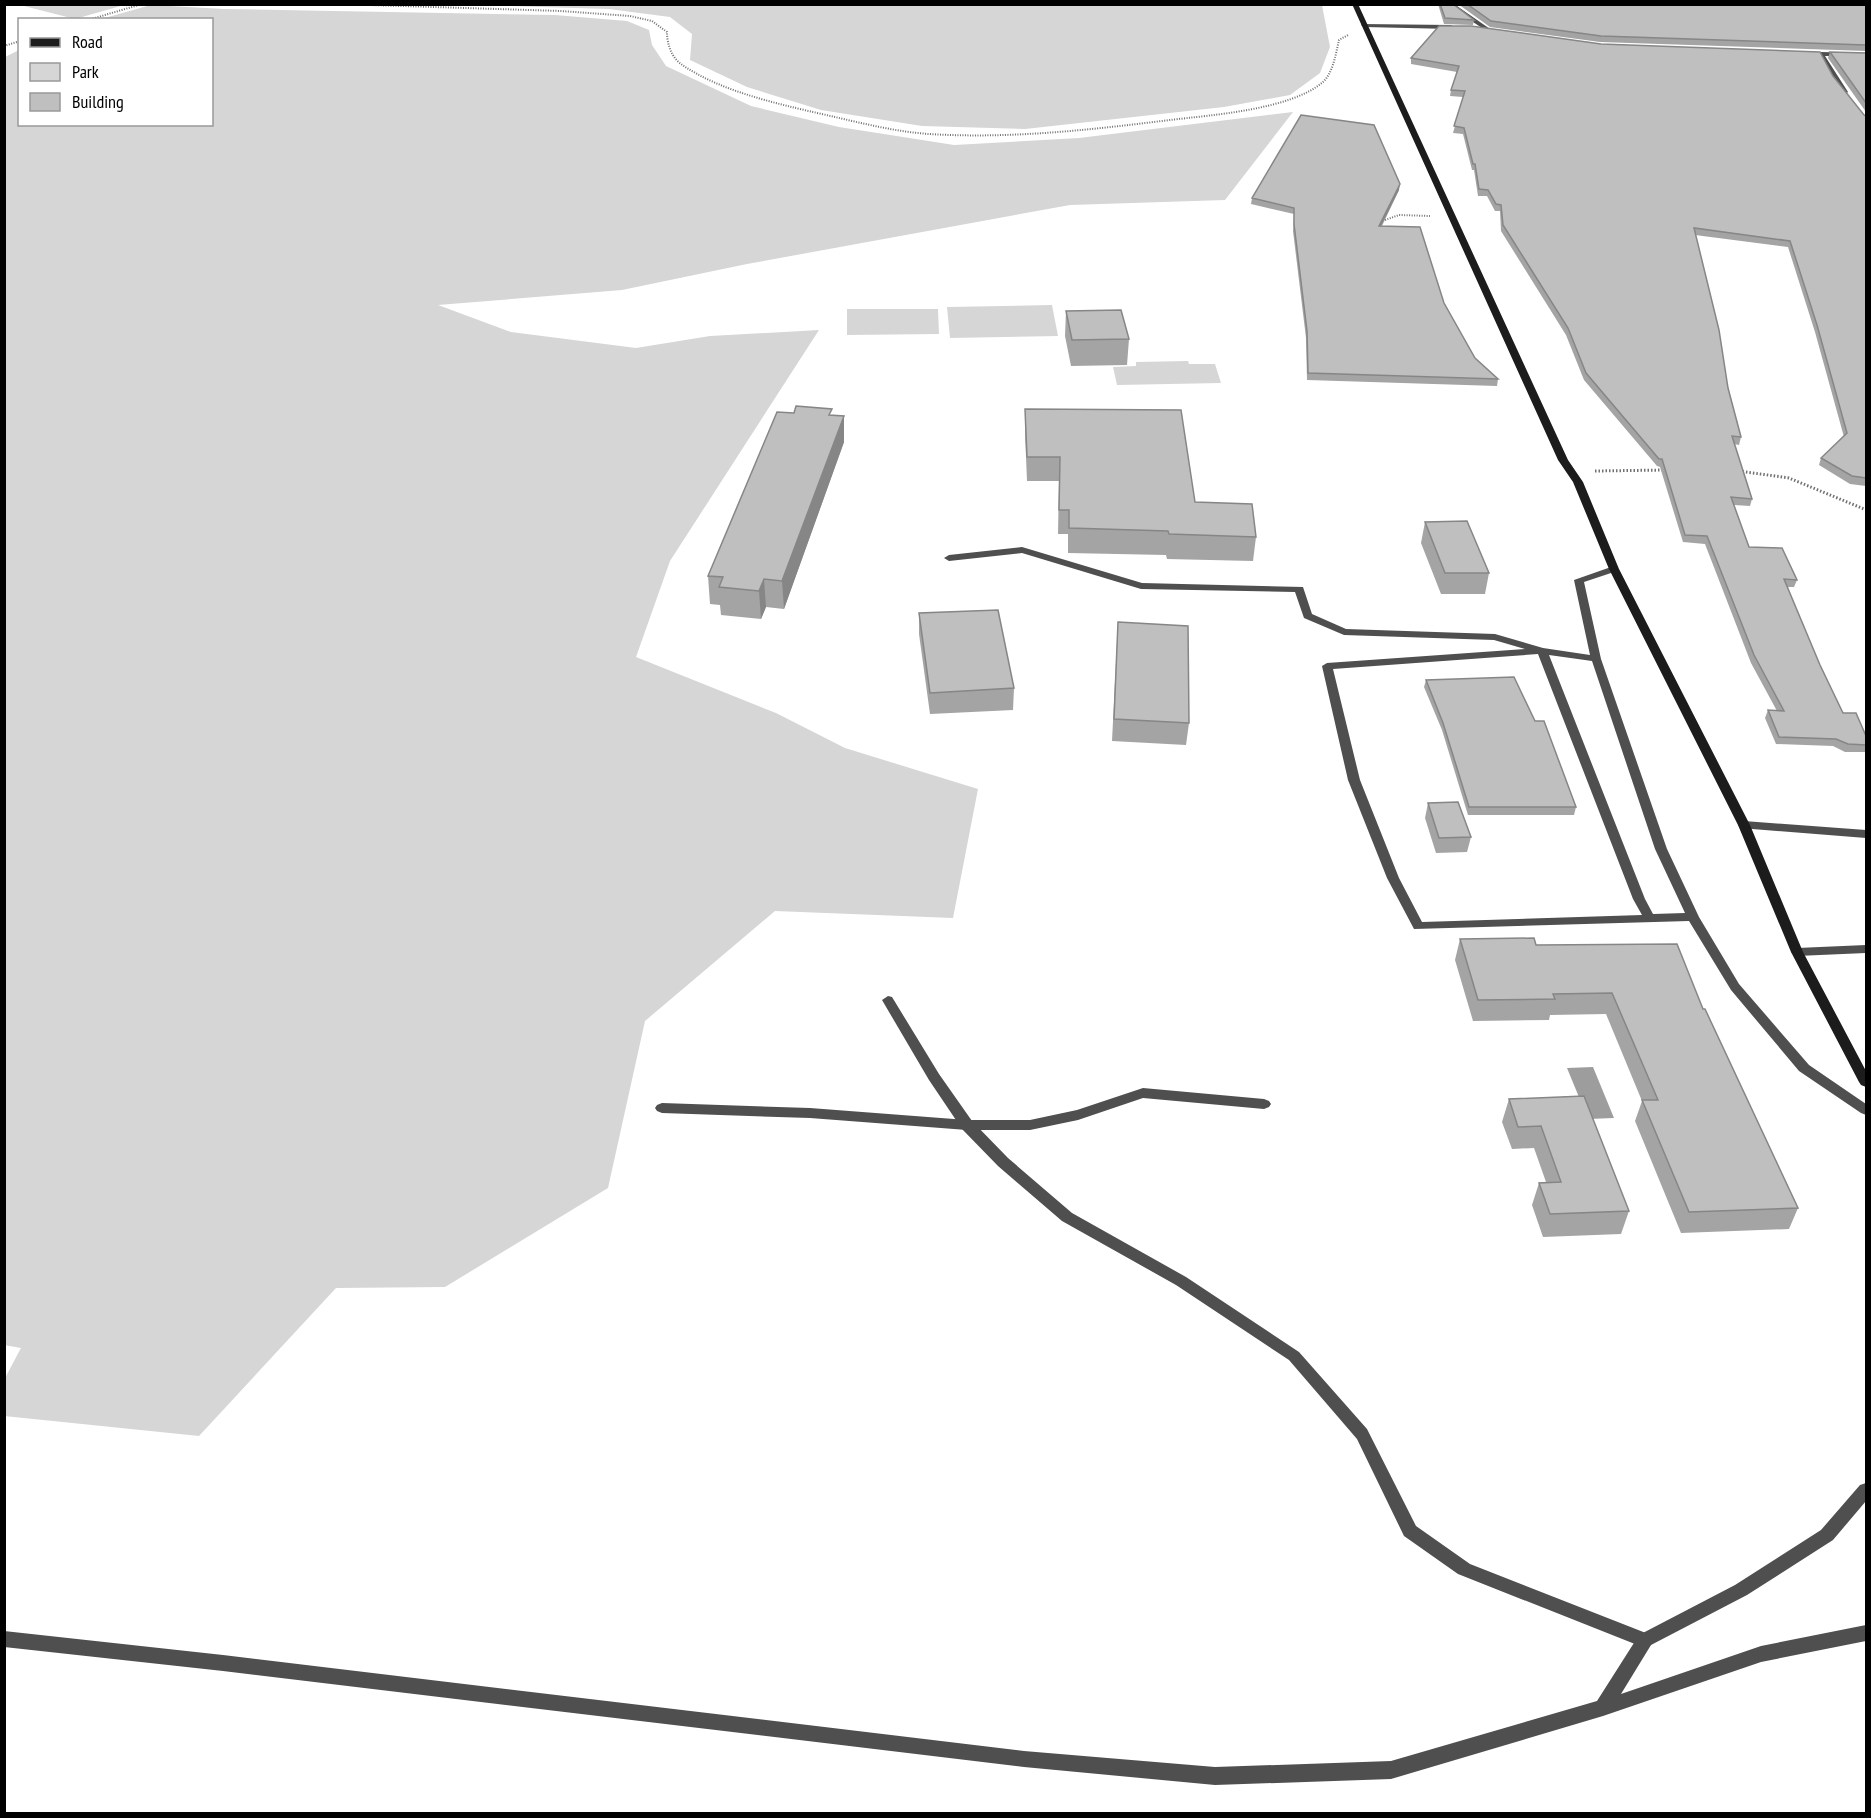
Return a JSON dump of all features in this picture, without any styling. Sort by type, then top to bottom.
[{"type":"main road","points":[[1355,4],[1563,460],[1578,482],[1614,569],[1744,825],[1797,952],[1866,1082]]},
{"type":"street","points":[[1449,4],[1490,31]]},
{"type":"street","points":[[1364,25],[1459,27]]},
{"type":"street","points":[[1470,27],[1502,32]]},
{"type":"street","points":[[1809,54],[1866,56]]},
{"type":"street","points":[[1820,54],[1848,96]]},
{"type":"street","points":[[949,558],[1022,550],[1141,586],[1299,589],[1308,616],[1344,632],[1495,637],[1542,651],[1596,659]]},
{"type":"street","points":[[1614,569],[1579,580],[1596,659],[1661,849],[1694,917],[1735,987],[1804,1068],[1866,1110]]},
{"type":"street","points":[[1542,651],[1650,919]]},
{"type":"street","points":[[1542,651],[1327,666],[1354,780],[1393,878],[1418,926],[1694,917]]},
{"type":"street","points":[[1744,825],[1866,834]]},
{"type":"street","points":[[1797,952],[1866,950]]},
{"type":"street","points":[[888,1000],[967,1125],[1003,1162],[1066,1217],[1181,1281],[1294,1356],[1362,1434],[1410,1531],[1464,1569],[1645,1640]]},
{"type":"street","points":[[662,1108],[810,1113],[967,1125],[1030,1125],[1078,1115],[1143,1093],[1264,1104]]},
{"type":"street","points":[[1603,1708],[1645,1640],[1741,1590],[1827,1535],[1866,1490]]},
{"type":"street","points":[[4,1639],[235,1664],[1024,1759],[1215,1776],[1391,1770],[1603,1708],[1761,1654],[1866,1633]]},
{"type":"path","points":[[95,18],[142,4]]},
{"type":"path","points":[[338,4],[561,11],[630,16],[652,21],[667,32],[667,44],[679,63],[716,82],[768,102],[861,123],[927,134],[982,135],[1079,131],[1236,112],[1296,97],[1324,81],[1335,59],[1339,40],[1364,25]]},
{"type":"path","points":[[1385,220],[1398,215],[1452,217]]},
{"type":"path","points":[[1570,471],[1675,470]]},
{"type":"path","points":[[1734,471],[1758,471],[1798,479],[1864,509]]},
{"type":"green space","points":[[20,5],[124,5],[78,18]]},
{"type":"green space","points":[[151,5],[224,9],[555,15],[627,21],[649,30],[652,45],[666,66],[751,106],[839,127],[954,145],[1079,138],[1293,112],[1225,200],[1070,205],[747,264],[622,290],[438,305],[511,332],[636,348],[710,336],[819,330],[670,561],[636,657],[776,713],[845,748],[978,789],[953,918],[775,911],[645,1021],[608,1188],[445,1287],[336,1288],[199,1436],[4,1416],[5,1378],[21,1348],[4,1345],[5,57],[18,50],[18,126],[213,126],[213,18],[105,18]]},
{"type":"green space","points":[[477,5],[1322,5],[1330,47],[1320,73],[1290,95],[1224,107],[1025,129],[922,126],[821,110],[747,87],[690,60],[692,34],[670,17],[609,9]]},
{"type":"green space","points":[[1052,305],[1058,336],[950,338],[947,307]]},
{"type":"green space","points":[[847,309],[938,309],[939,334],[847,335]]},
{"type":"green space","points":[[1188,361],[1189,364],[1215,364],[1221,383],[1117,385],[1113,367],[1136,366],[1136,362]]},
{"type":"shaded area","points":[[1593,1067],[1614,1118],[1588,1119],[1567,1068]]},
{"type":"building","points":[[1440,4],[1453,4],[1474,20],[1445,18]]},
{"type":"building","points":[[1467,4],[1866,4],[1866,45],[1601,36],[1491,21]]},
{"type":"building","points":[[1439,26],[1471,26],[1601,44],[1820,52],[1833,76],[1866,116],[1866,478],[1852,476],[1821,458],[1847,433],[1817,325],[1790,241],[1694,228],[1719,330],[1728,388],[1741,437],[1732,436],[1752,499],[1731,497],[1749,547],[1782,548],[1797,580],[1784,579],[1820,665],[1843,713],[1856,713],[1866,736],[1866,745],[1848,744],[1836,739],[1779,737],[1768,710],[1784,711],[1754,655],[1707,536],[1685,535],[1662,459],[1659,459],[1586,373],[1568,328],[1503,225],[1501,205],[1496,204],[1488,190],[1479,189],[1475,164],[1473,164],[1464,128],[1454,126],[1465,91],[1451,90],[1459,66],[1411,58]]},
{"type":"building","points":[[1830,52],[1866,53],[1866,103]]},
{"type":"building","points":[[1301,115],[1374,125],[1400,184],[1379,226],[1420,227],[1444,303],[1475,358],[1498,379],[1308,373],[1307,331],[1294,208],[1252,198]]},
{"type":"building","points":[[1121,310],[1129,339],[1072,340],[1066,311]]},
{"type":"building","points":[[796,406],[832,409],[829,415],[844,416],[782,581],[764,579],[759,591],[719,587],[723,577],[708,576],[777,412],[794,413]]},
{"type":"building","points":[[1025,409],[1181,410],[1195,502],[1252,504],[1256,537],[1069,528],[1069,510],[1059,510],[1060,457],[1027,457]]},
{"type":"building","points":[[1467,521],[1489,573],[1445,573],[1425,522]]},
{"type":"building","points":[[998,610],[1014,688],[930,693],[919,613]]},
{"type":"building","points":[[1118,622],[1188,626],[1189,723],[1114,719]]},
{"type":"building","points":[[1514,677],[1535,721],[1544,721],[1576,807],[1469,807],[1443,723],[1426,680]]},
{"type":"building","points":[[1458,802],[1471,837],[1439,838],[1428,803]]},
{"type":"building","points":[[1534,938],[1536,945],[1677,944],[1703,1009],[1705,1009],[1798,1208],[1689,1212],[1642,1100],[1658,1100],[1612,993],[1553,994],[1555,999],[1478,1000],[1460,939]]},
{"type":"building","points":[[1584,1096],[1629,1211],[1550,1214],[1539,1183],[1561,1182],[1541,1126],[1518,1127],[1509,1099]]}]
